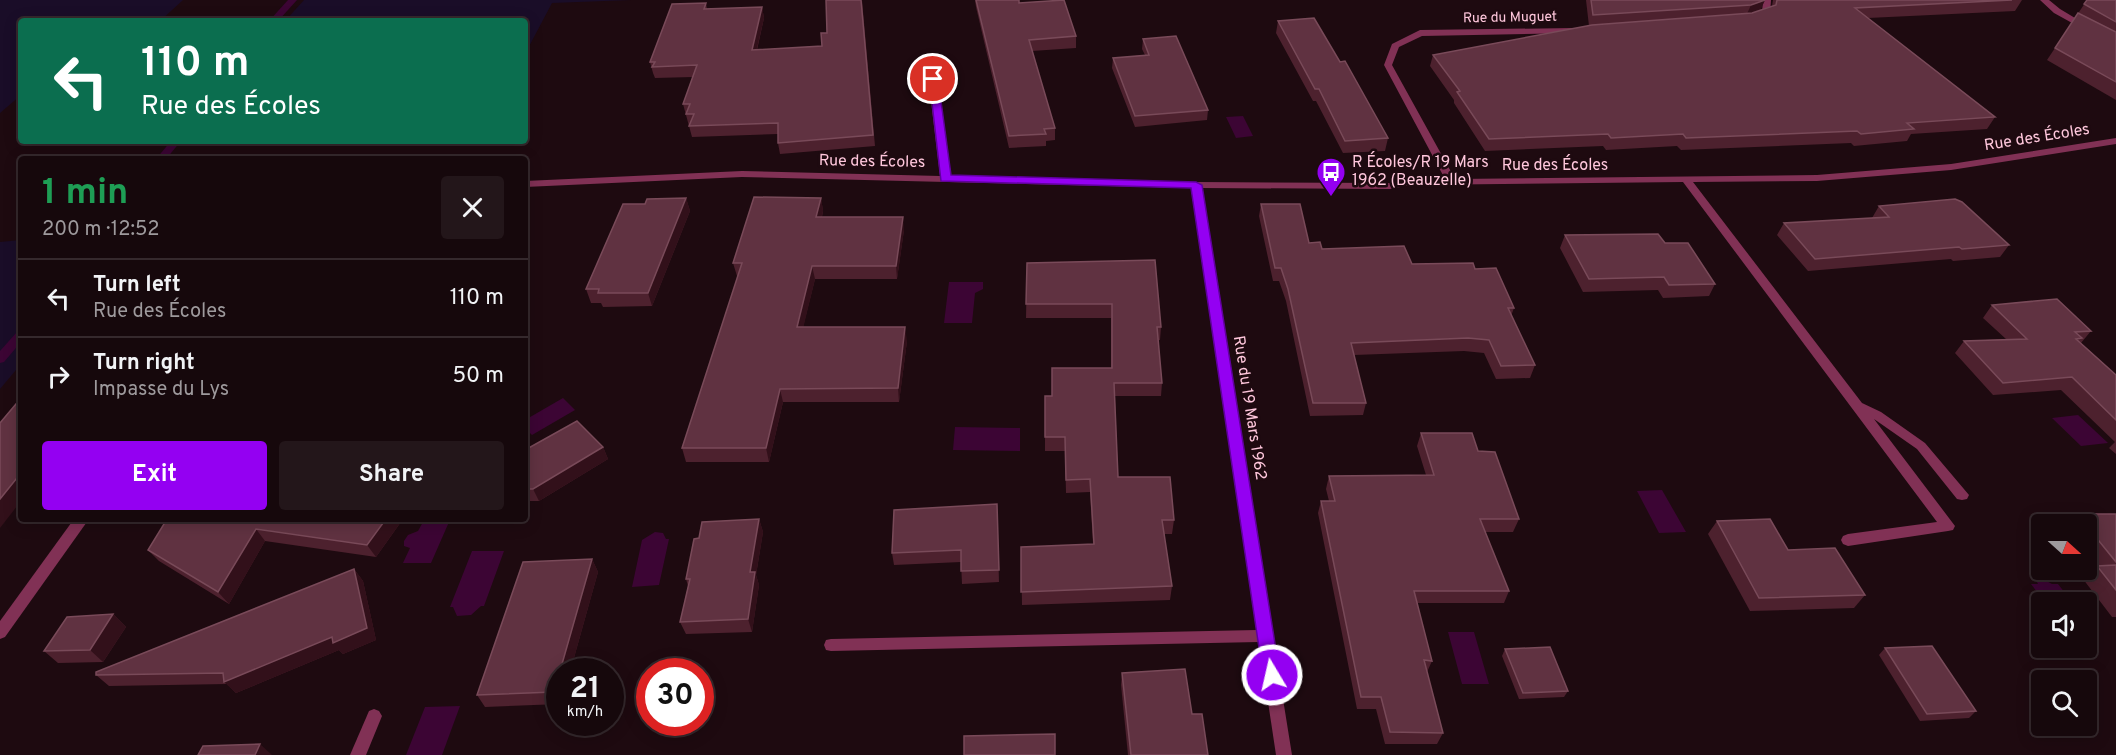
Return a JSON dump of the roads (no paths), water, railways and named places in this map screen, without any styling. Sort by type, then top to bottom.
[{"type":"street","points":[[1747,20],[1766,14],[1767,0]]},
{"type":"street","points":[[2044,0],[2057,11],[2096,33]]},
{"type":"street","name":"Rue du Muguet","points":[[1452,182],[1388,64],[1395,46],[1420,33],[1585,31]]},
{"type":"street","points":[[930,59],[945,178]]},
{"type":"street","name":"Rue des Écoles","points":[[528,184],[742,174],[1196,185],[1390,186],[1411,182],[1817,178],[1952,167],[2116,141]]},
{"type":"street","points":[[1686,180],[1948,526],[1848,540]]},
{"type":"street","name":"Rue du 19 Mars 1962","points":[[1196,185],[1284,755]]},
{"type":"street","points":[[1856,405],[1877,415],[1921,446],[1962,495]]},
{"type":"street","points":[[0,633],[80,522]]},
{"type":"street","points":[[831,645],[1266,636]]},
{"type":"street","points":[[358,755],[374,716]]},
{"type":"waterway","points":[[276,18],[293,0]]},
{"type":"waterway","points":[[164,156],[174,144]]},
{"type":"waterway","points":[[0,359],[18,338]]},
{"type":"place","name":"R Écoles/R 19 Mars 1962 (Beauzelle)","points":[[1331,198]]}]
